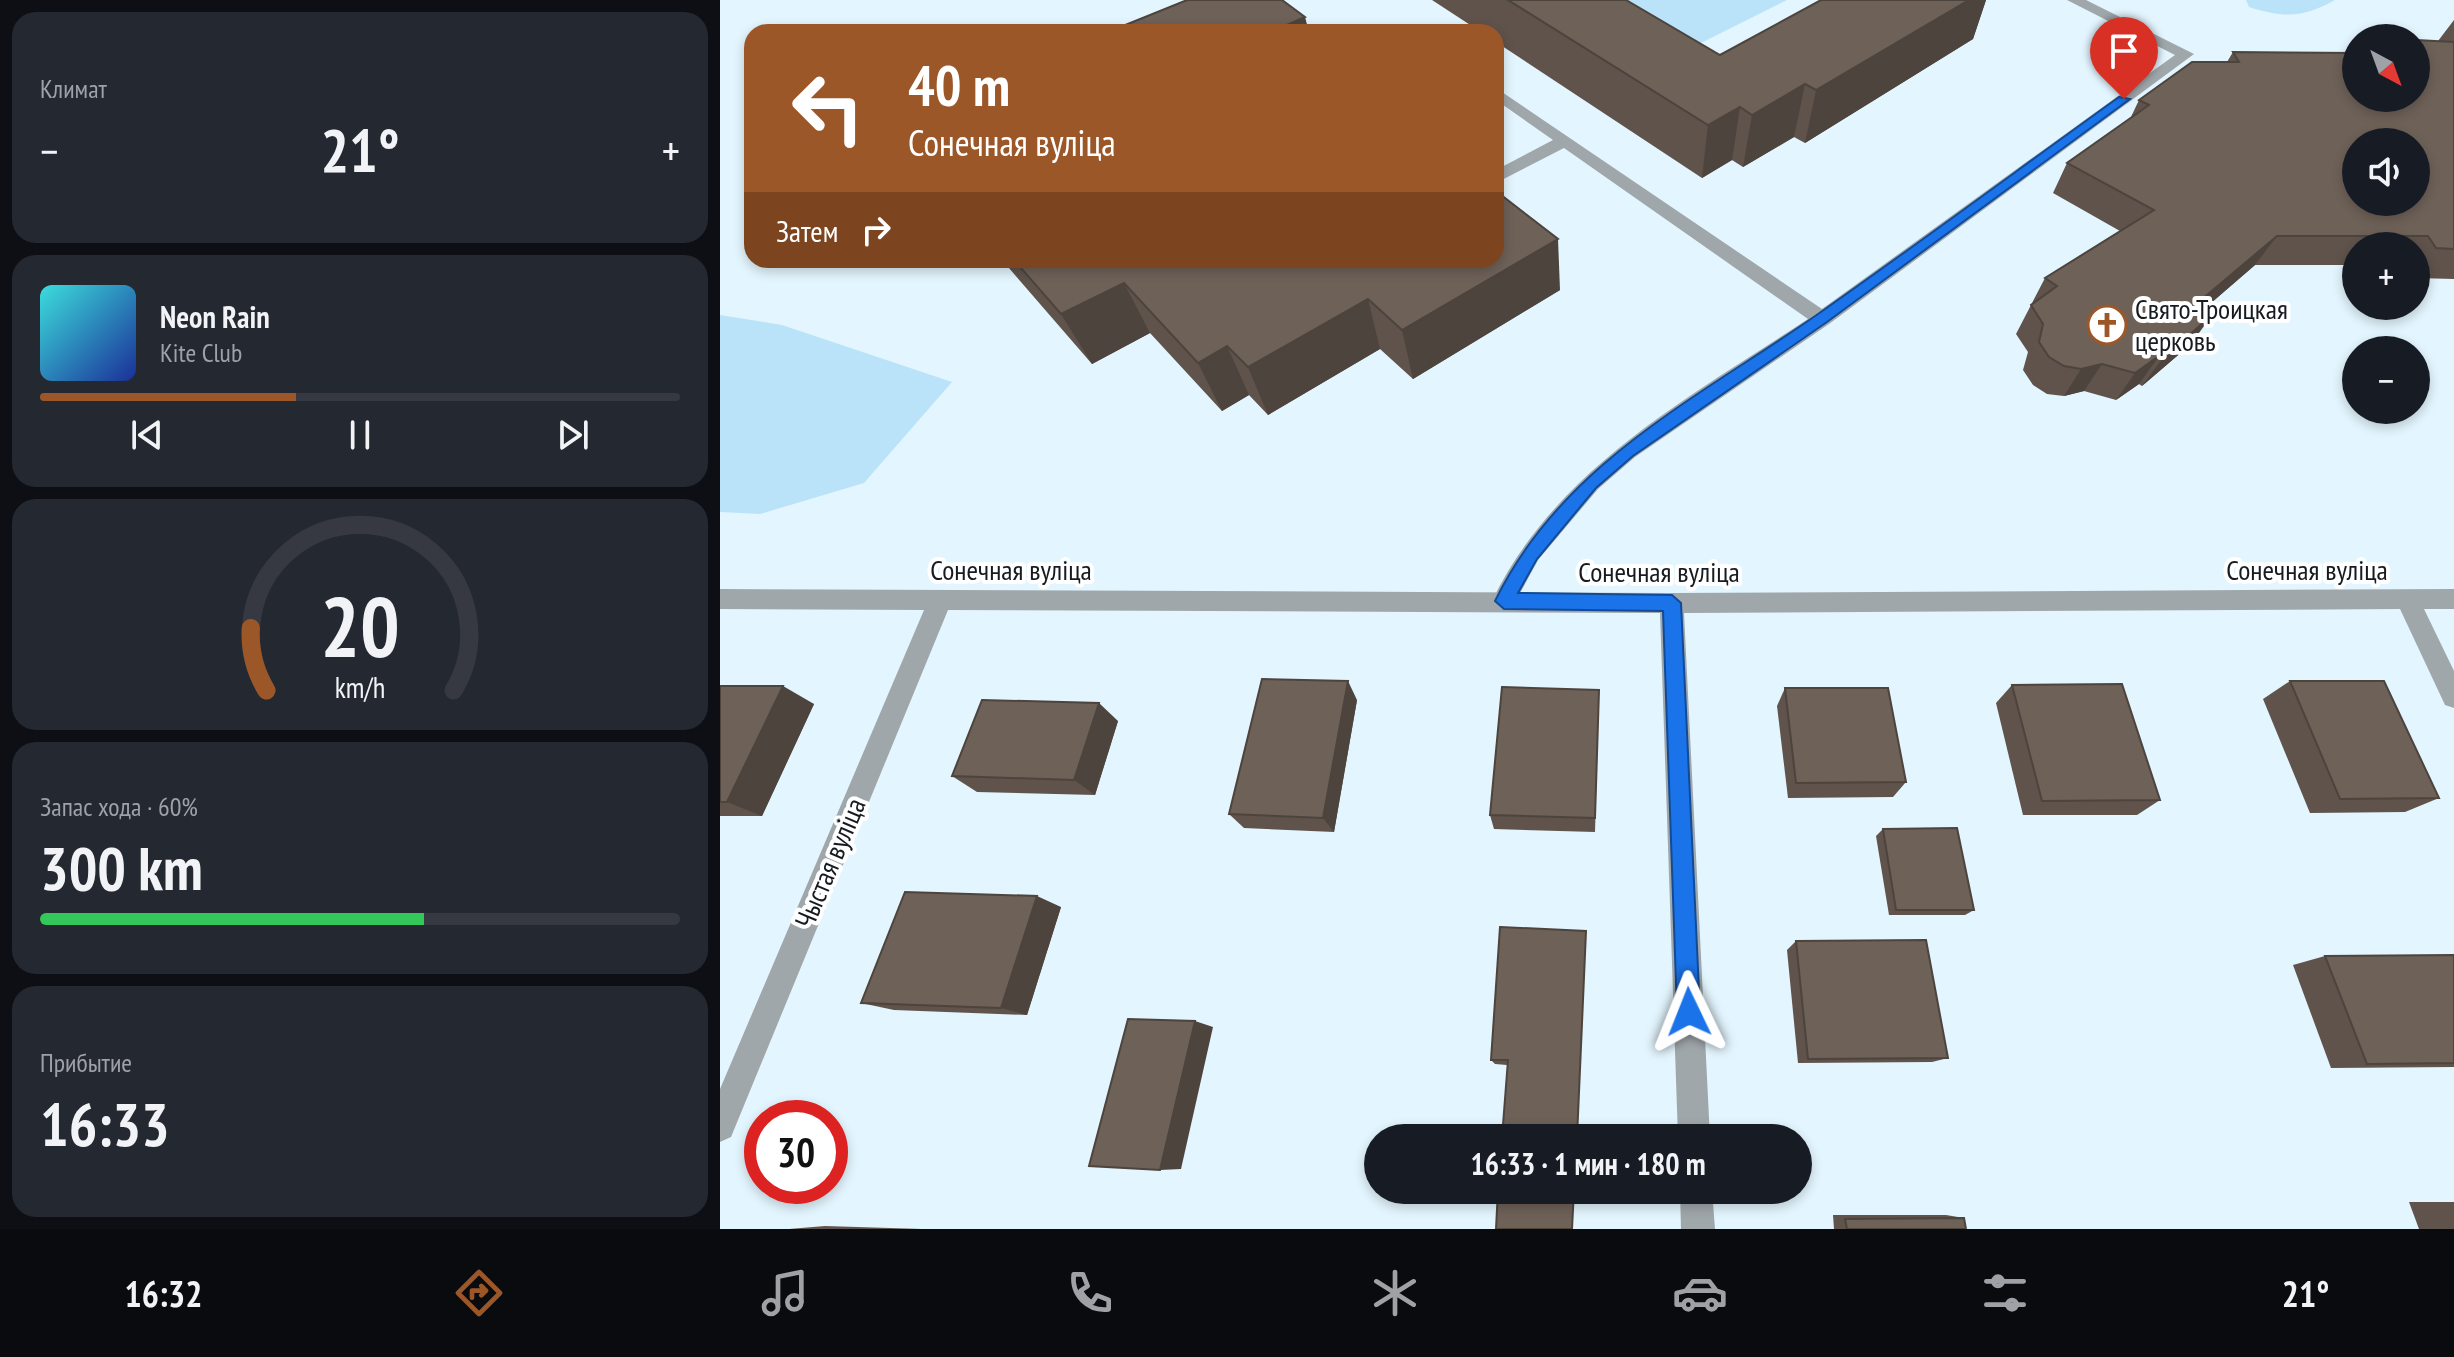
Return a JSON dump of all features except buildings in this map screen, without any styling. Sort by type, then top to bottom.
[{"type":"street","points":[[1504,601],[1530,553],[1590,483],[1627,451],[1822,319],[2186,54],[2074,0]]},
{"type":"street","points":[[1504,99],[1822,319]]},
{"type":"street","points":[[1504,173],[1565,141]]},
{"type":"street","name":"Сонечная вуліца","points":[[720,599],[1672,603],[2454,599]]},
{"type":"street","points":[[2407,599],[2454,697]]},
{"type":"street","name":"Чыстая вуліца","points":[[720,1126],[940,600]]},
{"type":"street","points":[[1672,603],[1693,1124]]},
{"type":"street","points":[[1697,1204],[1698,1229]]},
{"type":"shaded area","points":[[1619,0],[1787,0],[1695,46]]},
{"type":"shaded area","points":[[2246,0],[2335,0],[2303,13],[2283,14],[2249,7]]},
{"type":"shaded area","points":[[720,315],[782,325],[952,382],[864,483],[760,514],[720,512]]},
{"type":"place","name":"Свято-Троицкая церковь","points":[[2107,325]]},
{"type":"route","points":[[1689,1012],[1672,603],[1504,601],[1530,553],[1590,483],[1627,451],[1822,319],[2124,99]]}]
